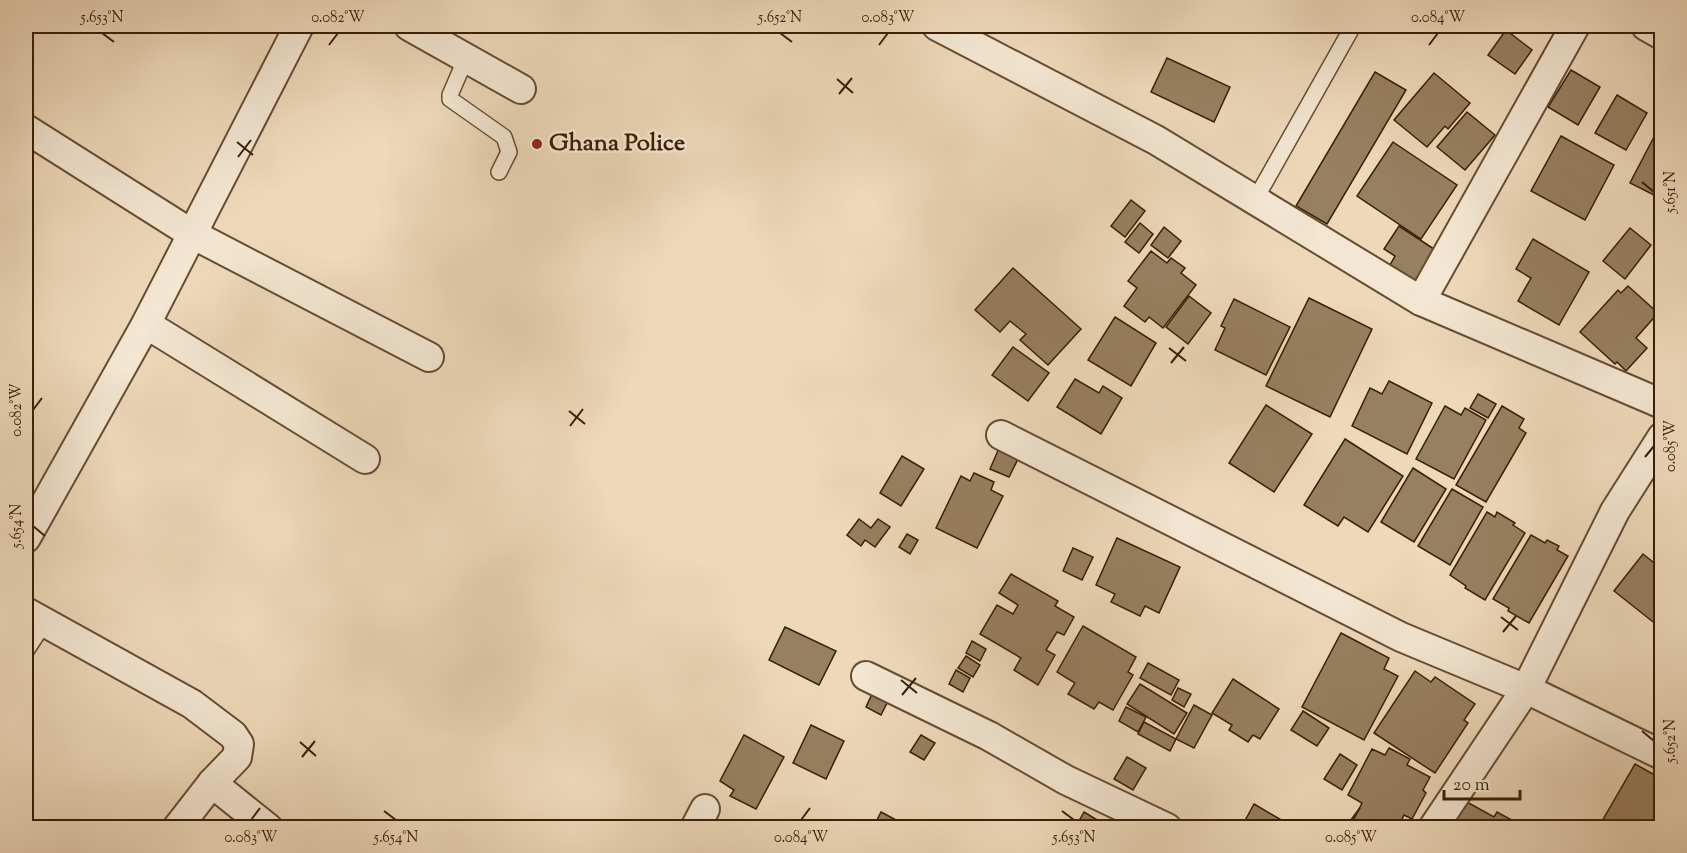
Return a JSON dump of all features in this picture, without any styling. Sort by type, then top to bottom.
[{"type":"street","points":[[26,538],[146,324],[299,26]]},
{"type":"street","points":[[409,26],[521,89]]},
{"type":"street","points":[[937,26],[1156,140],[1421,301],[1662,404]]},
{"type":"street","points":[[1421,301],[1575,26]]},
{"type":"street","points":[[1646,26],[1662,35]]},
{"type":"street","points":[[26,129],[192,234],[429,357]]},
{"type":"street","points":[[146,324],[365,459]]},
{"type":"street","points":[[1001,435],[1401,637],[1526,689],[1662,755]]},
{"type":"street","points":[[1433,828],[1526,689],[1615,511],[1662,437]]},
{"type":"street","points":[[35,617],[192,704],[233,735],[239,744],[237,757],[212,783],[177,828]]},
{"type":"street","points":[[866,676],[988,735],[1066,780],[1167,828]]},
{"type":"street","points":[[212,783],[268,828]]},
{"type":"lane","points":[[1255,200],[1353,26]]},
{"type":"lane","points":[[465,58],[450,99],[504,137],[509,152],[499,172]]},
{"type":"lane","points":[[26,651],[35,617]]},
{"type":"building","points":[[1506,30],[1532,50],[1515,74],[1488,55]]},
{"type":"building","points":[[1167,58],[1230,87],[1214,122],[1151,92]]},
{"type":"building","points":[[1571,70],[1600,87],[1578,125],[1548,107]]},
{"type":"building","points":[[1375,72],[1406,90],[1327,224],[1296,206]]},
{"type":"building","points":[[1434,73],[1470,103],[1448,129],[1445,126],[1427,147],[1394,120]]},
{"type":"building","points":[[1617,95],[1647,113],[1626,150],[1595,133]]},
{"type":"building","points":[[1467,112],[1495,135],[1465,170],[1437,147]]},
{"type":"building","points":[[1655,135],[1662,139],[1662,199],[1630,183]]},
{"type":"building","points":[[1561,136],[1614,165],[1585,220],[1531,191]]},
{"type":"building","points":[[1393,142],[1457,185],[1421,239],[1357,196]]},
{"type":"building","points":[[1131,200],[1145,211],[1125,237],[1111,226]]},
{"type":"building","points":[[1140,223],[1153,234],[1139,253],[1125,242]]},
{"type":"building","points":[[1399,226],[1437,251],[1416,282],[1390,265],[1395,256],[1384,249]]},
{"type":"building","points":[[1164,227],[1181,241],[1168,258],[1151,245]]},
{"type":"building","points":[[1630,228],[1651,245],[1625,279],[1603,261]]},
{"type":"building","points":[[1533,239],[1589,272],[1559,325],[1518,301],[1531,278],[1516,269]]},
{"type":"building","points":[[1151,251],[1167,263],[1171,258],[1185,268],[1181,273],[1196,285],[1163,328],[1149,317],[1145,322],[1124,306],[1137,288],[1128,281]]},
{"type":"building","points":[[1013,268],[1081,329],[1048,365],[1020,340],[1026,334],[1010,321],[1000,332],[975,310]]},
{"type":"building","points":[[1628,286],[1658,313],[1636,338],[1647,348],[1626,371],[1580,332],[1618,290],[1621,293]]},
{"type":"building","points":[[1189,296],[1211,313],[1188,344],[1166,327]]},
{"type":"building","points":[[1309,298],[1372,329],[1330,417],[1266,386]]},
{"type":"building","points":[[1234,299],[1290,327],[1266,375],[1215,350],[1225,328],[1221,326]]},
{"type":"building","points":[[1115,317],[1156,343],[1131,386],[1088,360]]},
{"type":"building","points":[[1013,347],[1049,373],[1028,401],[992,375]]},
{"type":"building","points":[[1075,379],[1099,393],[1103,386],[1122,398],[1101,434],[1057,407]]},
{"type":"building","points":[[1389,381],[1432,403],[1407,454],[1352,426],[1370,388],[1382,394]]},
{"type":"building","points":[[1478,394],[1496,404],[1488,418],[1470,408]]},
{"type":"building","points":[[1266,405],[1312,434],[1274,492],[1229,463]]},
{"type":"building","points":[[1445,406],[1461,415],[1465,408],[1486,420],[1454,479],[1416,459]]},
{"type":"building","points":[[1502,406],[1524,419],[1519,428],[1526,433],[1486,502],[1456,485]]},
{"type":"building","points":[[1345,439],[1403,476],[1368,532],[1344,517],[1338,526],[1304,505]]},
{"type":"building","points":[[1000,446],[1020,455],[1009,477],[990,469]]},
{"type":"building","points":[[902,456],[924,469],[901,506],[880,493]]},
{"type":"building","points":[[1413,468],[1446,489],[1414,542],[1381,522]]},
{"type":"building","points":[[974,473],[994,482],[991,490],[1003,496],[977,548],[936,528],[961,476],[970,481]]},
{"type":"building","points":[[1452,489],[1483,507],[1450,565],[1418,546]]},
{"type":"building","points":[[1487,512],[1495,517],[1497,512],[1515,523],[1513,525],[1525,533],[1485,600],[1465,588],[1466,586],[1450,575]]},
{"type":"building","points":[[859,519],[871,528],[878,519],[890,527],[875,547],[865,540],[861,546],[847,535]]},
{"type":"building","points":[[907,534],[918,540],[910,554],[899,547]]},
{"type":"building","points":[[1531,535],[1545,543],[1547,540],[1559,546],[1557,550],[1568,556],[1529,623],[1493,599]]},
{"type":"building","points":[[1117,538],[1180,567],[1159,613],[1145,606],[1140,616],[1111,602],[1115,594],[1096,585]]},
{"type":"building","points":[[1073,548],[1093,557],[1082,580],[1063,571]]},
{"type":"building","points":[[1662,552],[1662,629],[1614,591],[1643,554],[1653,562]]},
{"type":"building","points":[[1011,574],[1058,601],[1055,606],[1074,617],[1064,635],[1057,632],[1046,650],[1055,655],[1038,685],[1014,670],[1021,658],[980,634],[997,605],[1013,614],[1018,605],[999,593]]},
{"type":"building","points":[[1083,626],[1136,657],[1128,672],[1133,675],[1113,710],[1099,702],[1094,709],[1068,694],[1075,683],[1057,672]]},
{"type":"building","points":[[785,627],[836,651],[819,685],[769,660]]},
{"type":"building","points":[[1341,633],[1389,658],[1384,669],[1398,676],[1364,740],[1302,707]]},
{"type":"building","points":[[972,641],[986,649],[980,661],[966,653]]},
{"type":"building","points":[[966,656],[980,665],[973,677],[958,668]]},
{"type":"building","points":[[1148,663],[1179,680],[1171,695],[1140,678]]},
{"type":"building","points":[[956,670],[970,678],[963,692],[949,684]]},
{"type":"building","points":[[1415,671],[1431,682],[1435,677],[1475,704],[1464,720],[1468,723],[1435,773],[1374,733]]},
{"type":"building","points":[[1233,679],[1279,709],[1260,739],[1253,735],[1248,742],[1229,730],[1232,725],[1212,713]]},
{"type":"building","points":[[1140,684],[1187,713],[1174,734],[1127,704]]},
{"type":"building","points":[[1178,688],[1191,694],[1184,707],[1172,700]]},
{"type":"building","points":[[873,692],[889,699],[881,715],[866,707]]},
{"type":"building","points":[[1194,705],[1212,715],[1194,748],[1176,739]]},
{"type":"building","points":[[1126,707],[1146,717],[1138,732],[1119,721]]},
{"type":"building","points":[[1303,711],[1329,728],[1317,746],[1291,730]]},
{"type":"building","points":[[1144,722],[1176,739],[1170,751],[1138,734]]},
{"type":"building","points":[[811,725],[844,741],[826,779],[793,763]]},
{"type":"building","points":[[744,735],[784,757],[756,809],[730,796],[734,790],[720,781]]},
{"type":"building","points":[[921,735],[935,743],[924,760],[910,752]]},
{"type":"building","points":[[1389,748],[1410,759],[1407,765],[1430,777],[1423,790],[1426,793],[1412,819],[1404,815],[1400,823],[1405,826],[1404,828],[1361,828],[1352,823],[1362,803],[1348,795],[1372,749],[1385,755]]},
{"type":"building","points":[[1340,754],[1357,765],[1342,790],[1324,779]]},
{"type":"building","points":[[1127,757],[1146,768],[1133,790],[1114,779]]},
{"type":"building","points":[[1635,764],[1662,779],[1662,828],[1598,828]]},
{"type":"building","points":[[1465,801],[1494,817],[1497,812],[1521,825],[1520,828],[1450,828]]},
{"type":"building","points":[[1254,804],[1295,828],[1241,828]]},
{"type":"building","points":[[881,812],[911,828],[873,828]]},
{"type":"building","points":[[1084,812],[1107,826],[1113,815],[1133,828],[1075,828]]},
{"type":"place","name":"Ghana Police","points":[[537,144]]}]
